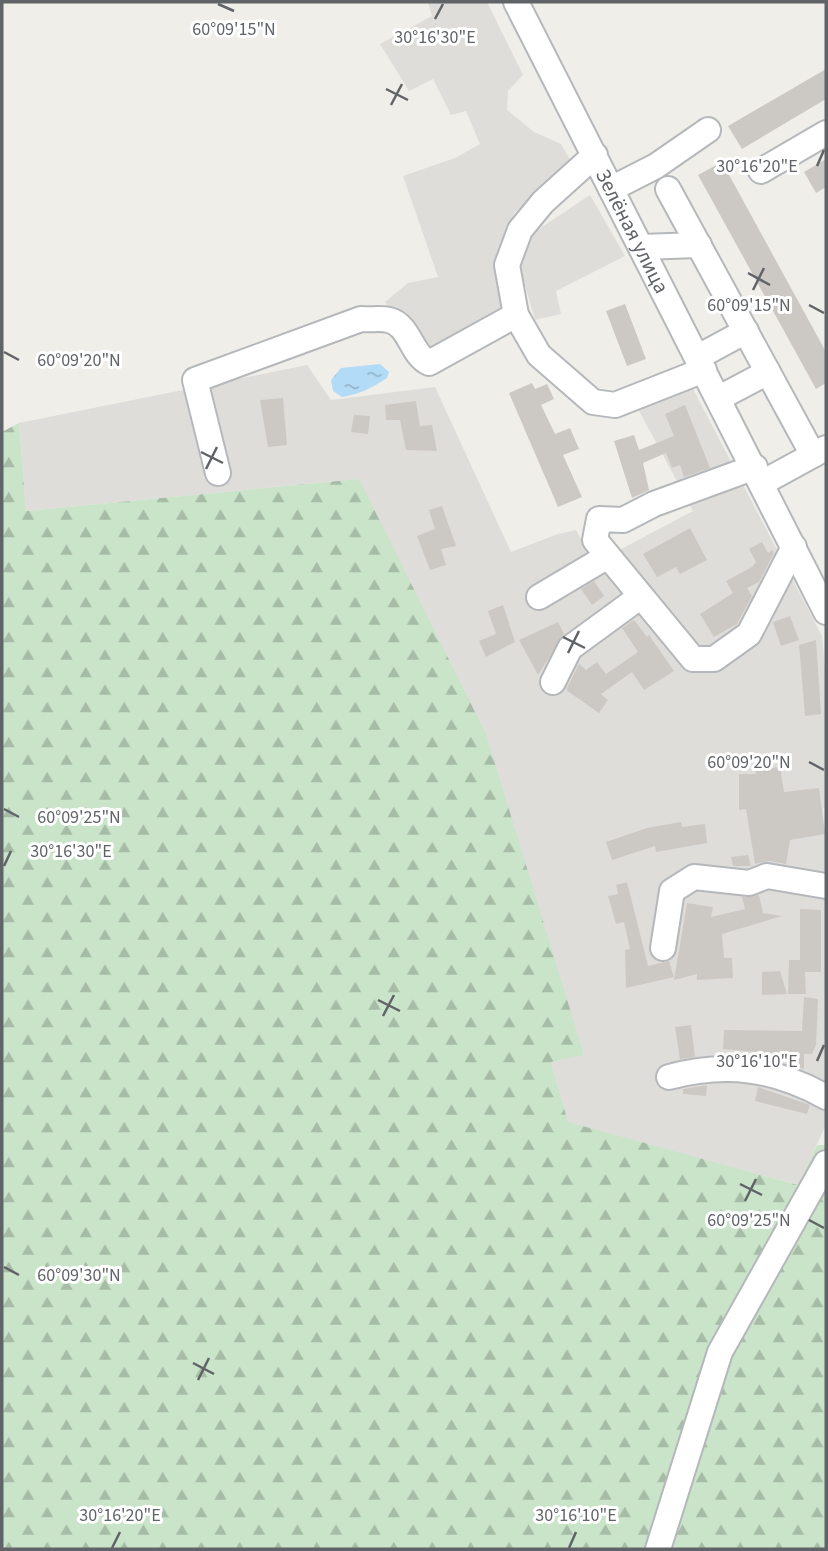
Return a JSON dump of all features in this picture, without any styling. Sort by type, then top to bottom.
[{"type":"street","name":"Зелёная улица","points":[[516,2],[759,475],[826,612]]},
{"type":"street","points":[[611,189],[656,166],[708,130]]},
{"type":"street","points":[[761,171],[826,133]]},
{"type":"street","points":[[595,155],[543,202],[520,230],[507,265],[516,315],[539,355],[593,402],[615,405],[701,363],[746,331]]},
{"type":"street","points":[[668,189],[768,372],[820,451],[759,475],[654,504],[623,520],[599,519],[595,540],[693,659],[714,659],[750,634],[794,547]]},
{"type":"street","points":[[641,247],[699,245]]},
{"type":"street","points":[[218,473],[195,380],[361,319],[390,320],[402,329],[421,360],[429,363],[516,315]]},
{"type":"street","points":[[719,398],[768,372]]},
{"type":"street","points":[[539,597],[608,556]]},
{"type":"street","points":[[553,682],[570,648],[641,596]]},
{"type":"street","points":[[663,948],[672,891],[694,877],[749,883],[766,876],[826,886]]},
{"type":"street","points":[[668,1077],[704,1068],[752,1070],[826,1097]]},
{"type":"street","points":[[658,1549],[720,1352],[826,1163]]},
{"type":"shaded area","points":[[428,2],[487,2],[523,75],[508,91],[507,110],[534,132],[561,144],[573,165],[514,213],[498,263],[502,311],[421,354],[407,327],[385,302],[408,283],[438,277],[403,176],[455,158],[480,144],[466,111],[451,115],[433,79],[409,91],[380,44],[432,16]]},
{"type":"shaded area","points":[[590,195],[625,256],[556,291],[561,314],[535,320],[520,268],[527,237]]},
{"type":"shaded area","points":[[307,365],[331,400],[435,387],[511,552],[576,530],[590,556],[608,556],[693,511],[637,407],[691,385],[822,636],[826,681],[826,807],[823,808],[826,854],[826,1125],[798,1185],[568,1123],[551,1062],[584,1054],[359,479],[26,511],[19,423]]},
{"type":"green space","points":[[19,423],[26,511],[359,479],[486,734],[584,1055],[551,1062],[568,1122],[798,1185],[817,1145],[826,1145],[826,1549],[2,1549],[2,432]]},
{"type":"water","points":[[380,364],[389,372],[387,378],[376,385],[342,397],[333,391],[331,380],[341,368]]},
{"type":"building","points":[[826,69],[826,99],[742,149],[728,126]]},
{"type":"building","points":[[826,159],[826,187],[816,193],[804,172]]},
{"type":"building","points":[[722,162],[826,352],[826,383],[816,389],[698,175]]},
{"type":"building","points":[[625,304],[646,359],[627,366],[606,311]]},
{"type":"building","points":[[532,383],[535,389],[547,384],[554,399],[541,405],[555,434],[570,428],[579,449],[563,455],[582,497],[558,507],[509,393]]},
{"type":"building","points":[[283,398],[287,445],[268,447],[260,400]]},
{"type":"building","points":[[416,401],[420,426],[432,425],[437,451],[406,450],[400,420],[386,420],[385,405]]},
{"type":"building","points":[[685,405],[710,468],[684,477],[680,465],[672,468],[666,453],[643,463],[649,490],[632,498],[614,441],[634,435],[639,450],[674,436],[665,414]]},
{"type":"building","points":[[354,415],[370,416],[368,434],[351,432]]},
{"type":"building","points":[[442,506],[456,546],[441,549],[446,565],[430,570],[417,536],[435,529],[429,510]]},
{"type":"building","points":[[690,528],[707,560],[680,574],[676,567],[657,577],[643,554]]},
{"type":"building","points":[[762,542],[768,553],[772,550],[774,553],[759,582],[747,588],[752,596],[737,624],[714,637],[700,614],[733,593],[726,581],[752,567],[756,562],[749,549]]},
{"type":"building","points":[[594,581],[604,596],[592,605],[581,589]]},
{"type":"building","points":[[503,605],[515,642],[486,657],[479,641],[496,634],[488,611]]},
{"type":"building","points":[[790,616],[799,640],[781,646],[773,622]]},
{"type":"building","points":[[634,620],[647,637],[649,635],[674,671],[644,690],[632,672],[601,694],[608,700],[599,713],[566,690],[579,664],[586,670],[597,662],[606,674],[638,652],[622,628]]},
{"type":"building","points":[[558,622],[564,634],[538,675],[519,640]]},
{"type":"building","points":[[816,640],[821,714],[805,716],[799,645]]},
{"type":"building","points":[[780,767],[784,792],[819,788],[825,834],[790,840],[786,864],[769,861],[755,864],[746,809],[739,810],[739,774],[756,774],[755,770]]},
{"type":"building","points":[[681,822],[682,827],[705,824],[707,843],[656,852],[655,846],[612,860],[606,842],[647,828]]},
{"type":"building","points":[[748,855],[751,866],[733,866],[731,857]]},
{"type":"building","points":[[627,882],[648,966],[669,961],[674,977],[626,988],[625,950],[630,949],[624,922],[616,924],[608,896],[618,894],[616,885]]},
{"type":"building","points":[[759,895],[763,913],[782,916],[722,934],[724,958],[732,958],[733,978],[697,980],[697,974],[674,980],[687,903],[713,907],[711,917],[745,909],[742,897]]},
{"type":"building","points":[[800,909],[821,910],[821,972],[805,972],[806,994],[788,994],[789,960],[800,960]]},
{"type":"building","points":[[780,971],[787,994],[762,995],[762,972]]},
{"type":"building","points":[[804,997],[818,999],[816,1045],[812,1054],[804,1054],[804,1069],[787,1064],[787,1055],[723,1049],[724,1030],[802,1031]]},
{"type":"building","points":[[691,1025],[695,1057],[680,1059],[675,1027]]},
{"type":"building","points":[[707,1085],[706,1096],[683,1094],[683,1089]]},
{"type":"building","points":[[758,1087],[810,1105],[807,1114],[755,1101]]}]
